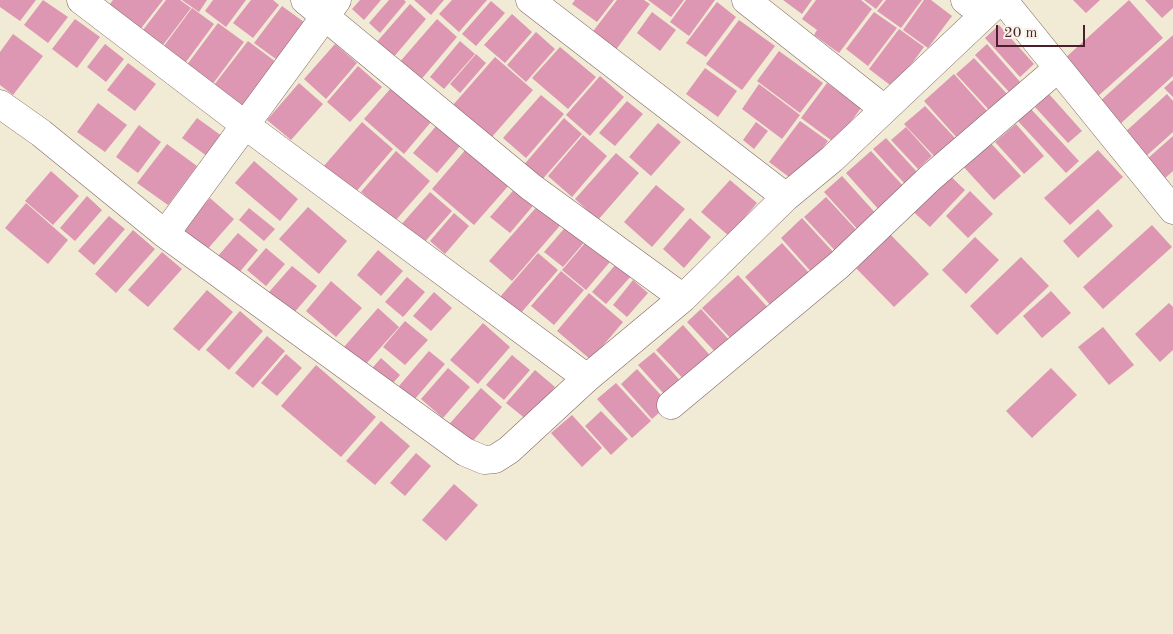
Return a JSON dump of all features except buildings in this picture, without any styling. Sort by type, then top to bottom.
[{"type":"street","points":[[81,0],[245,125],[587,378]]},
{"type":"street","points":[[530,0],[786,197]]},
{"type":"street","points":[[746,0],[884,109]]},
{"type":"street","points":[[0,104],[42,133],[165,234],[465,452],[484,460],[495,459],[509,450],[587,378],[683,298],[786,197],[832,159],[884,109],[988,4],[1057,68],[1173,210]]},
{"type":"street","points":[[165,234],[245,125],[322,5],[531,187],[683,298]]},
{"type":"street","points":[[671,405],[839,265],[930,178],[1057,68]]}]
